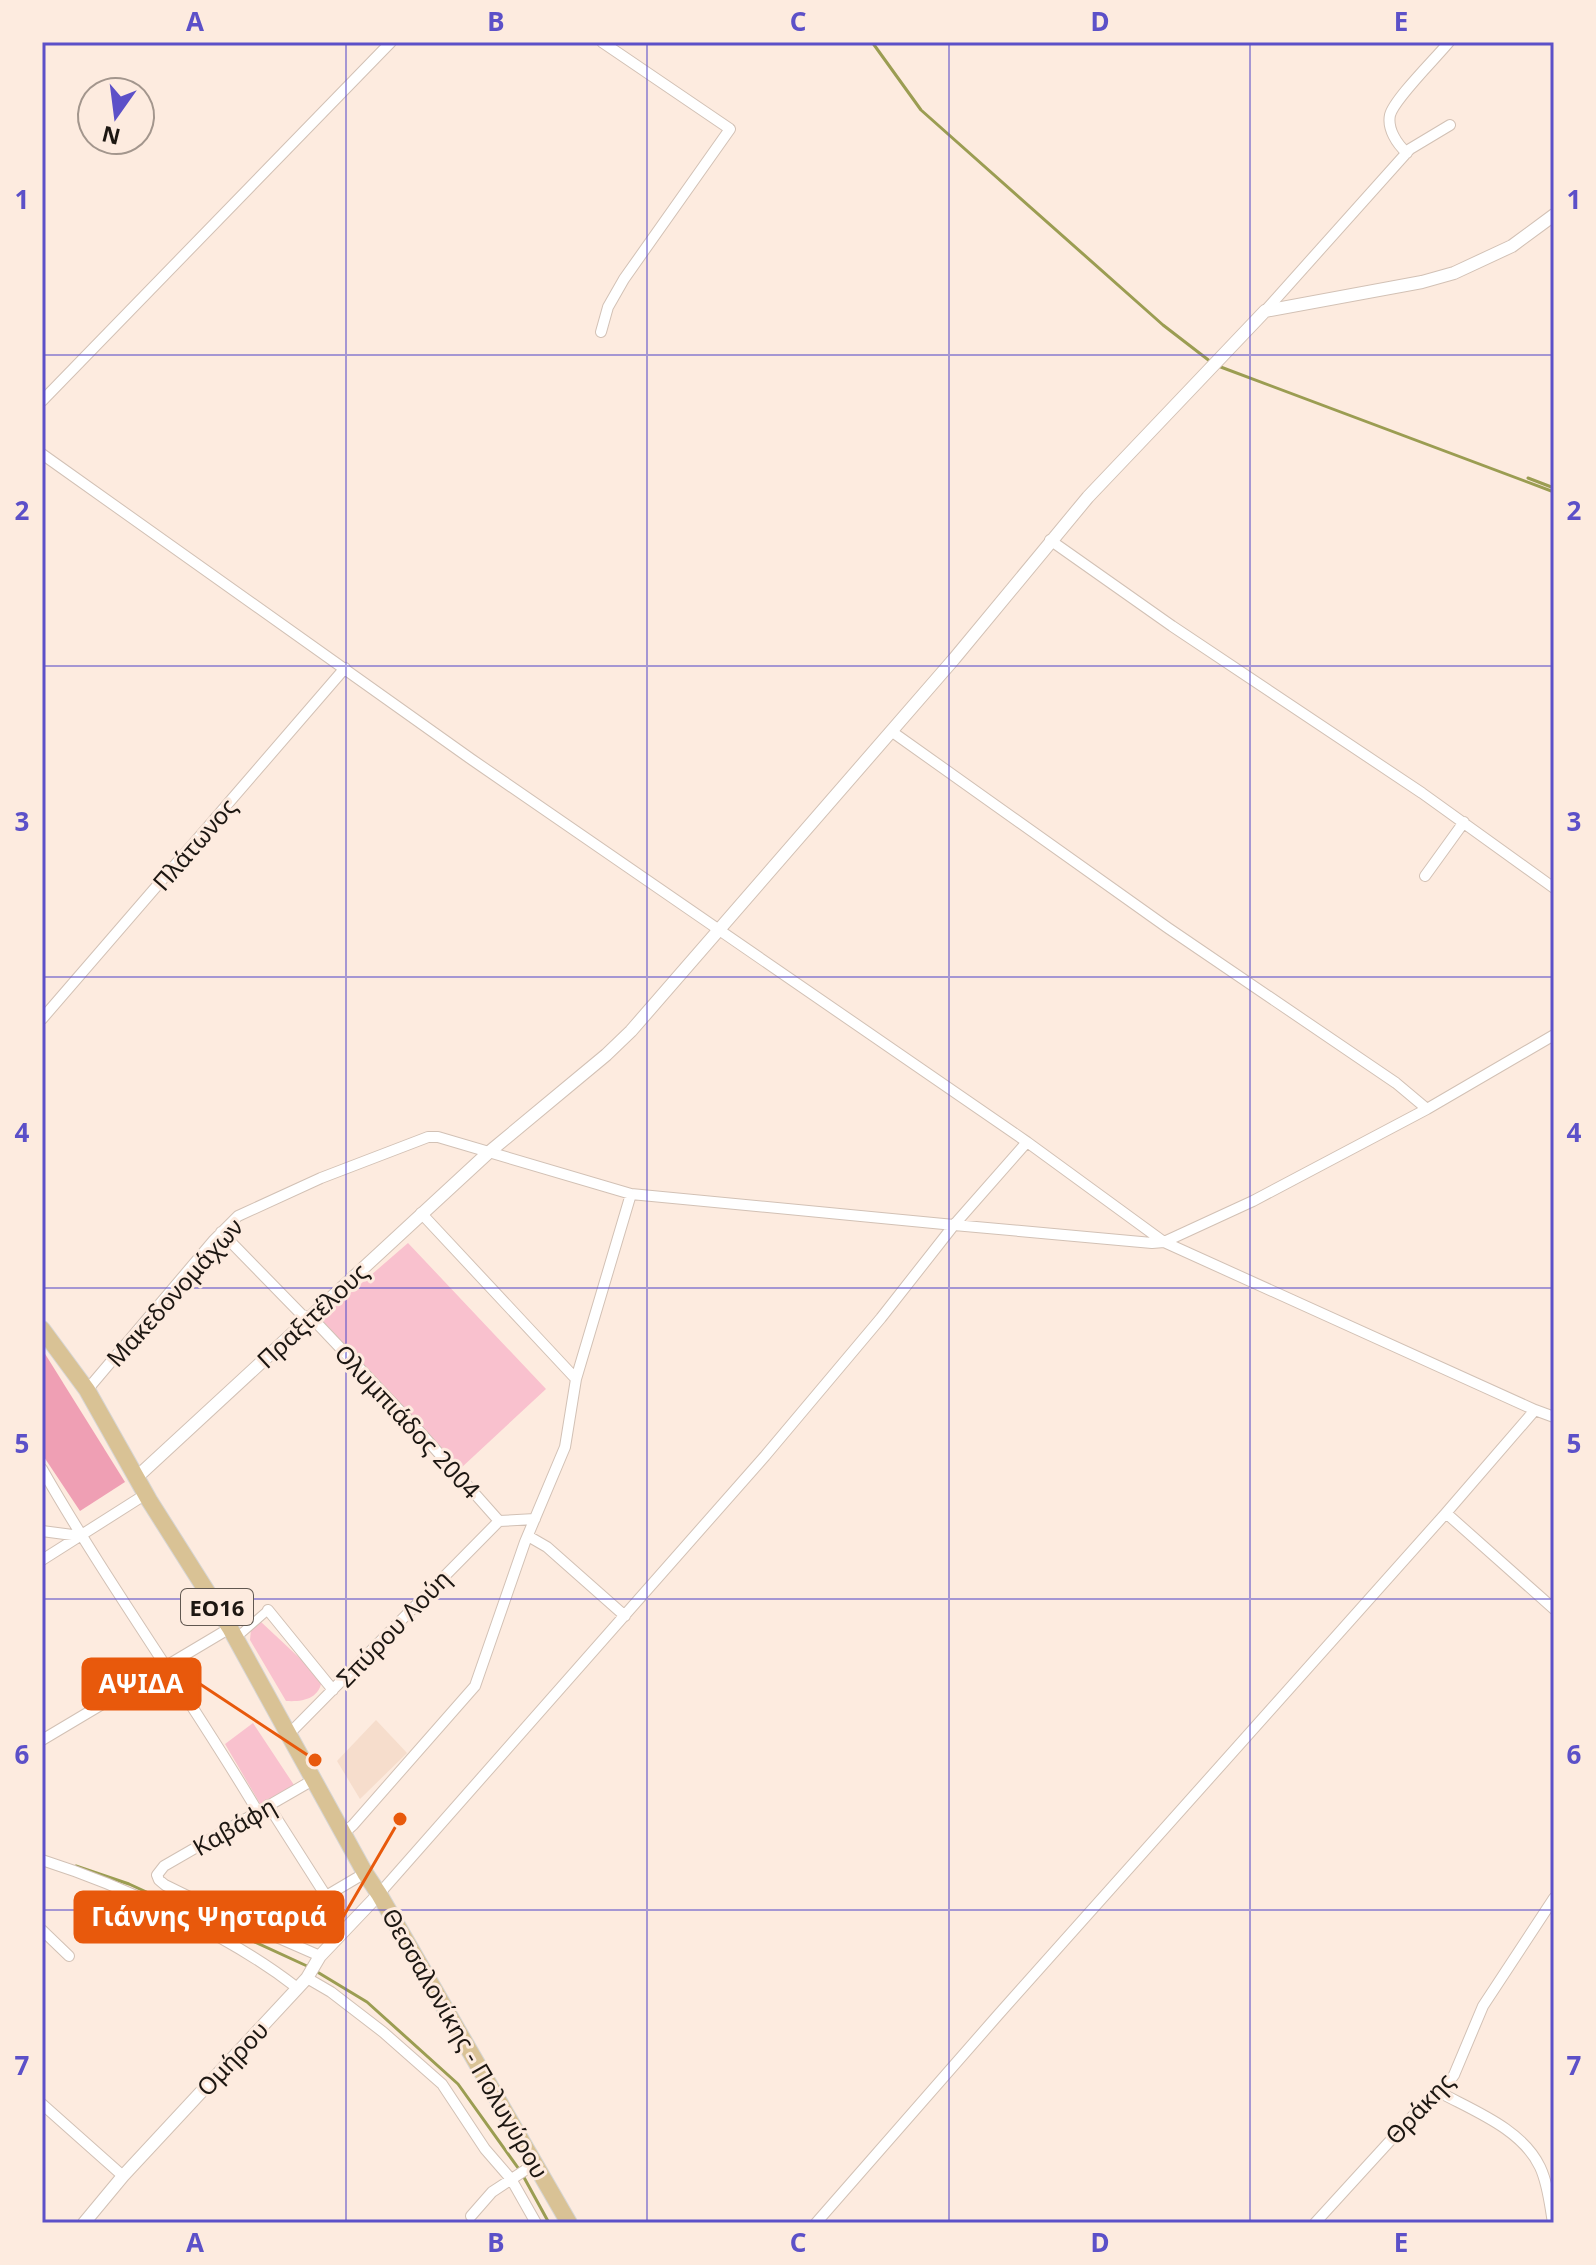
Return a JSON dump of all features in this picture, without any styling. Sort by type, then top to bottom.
[{"type":"main road","name":"Θεσσαλονίκης - Πολυγύρου","points":[[42,1329],[87,1390],[146,1494],[233,1633],[365,1873],[569,2223]]},
{"type":"street","points":[[42,401],[391,42]]},
{"type":"street","points":[[601,332],[608,307],[624,279],[730,129],[602,42]]},
{"type":"street","points":[[1407,153],[1390,127],[1392,110],[1449,42]]},
{"type":"street","points":[[1265,311],[1407,153],[1417,143],[1450,125]]},
{"type":"street","points":[[1265,311],[1422,282],[1454,273],[1512,246],[1554,215]]},
{"type":"street","name":"Πραξιτέλους","points":[[137,1477],[421,1213],[631,1031],[891,731],[1050,540],[1265,311]]},
{"type":"street","points":[[42,454],[490,772],[1027,1142],[1164,1242],[1554,1417]]},
{"type":"street","points":[[1050,540],[1464,822],[1554,888]]},
{"type":"street","name":"Πλάτωνος","points":[[42,1019],[345,668]]},
{"type":"street","points":[[891,731],[1168,928],[1396,1083],[1427,1109]]},
{"type":"street","points":[[1425,876],[1464,822]]},
{"type":"street","points":[[1164,1242],[1253,1201],[1427,1109],[1554,1035]]},
{"type":"street","name":"Μακεδονομάχων","points":[[87,1390],[238,1216],[321,1178],[428,1137],[438,1137],[631,1194],[1016,1233],[1164,1242]]},
{"type":"street","points":[[379,1894],[625,1616],[881,1318],[954,1225],[1027,1142]]},
{"type":"street","points":[[344,1833],[475,1686],[528,1536],[565,1447],[576,1379],[631,1194]]},
{"type":"street","points":[[421,1213],[576,1379]]},
{"type":"street","name":"Ολυμπιάδος 2004","points":[[221,1232],[302,1315],[311,1317],[499,1521],[535,1519]]},
{"type":"street","points":[[816,2223],[1535,1410]]},
{"type":"street","points":[[42,1469],[80,1536],[165,1667],[326,1896]]},
{"type":"street","points":[[42,1560],[146,1494]]},
{"type":"street","points":[[1446,1513],[1554,1609]]},
{"type":"street","name":"Σπύρου Λούη","points":[[288,1735],[499,1521]]},
{"type":"street","points":[[42,1531],[80,1536]]},
{"type":"street","points":[[528,1536],[547,1547],[625,1616]]},
{"type":"street","points":[[42,1740],[165,1667],[233,1633],[268,1610],[333,1690]]},
{"type":"street","name":"Καβάφη","points":[[267,1931],[165,1885],[157,1875],[164,1866],[313,1780]]},
{"type":"street","points":[[42,1860],[107,1883],[182,1919],[268,1965],[296,1987]]},
{"type":"street","points":[[267,1931],[365,1873]]},
{"type":"street","name":"Ομήρου","points":[[84,2223],[123,2176],[307,1978],[320,1956],[379,1894]]},
{"type":"street","name":"Θράκης","points":[[1315,2223],[1454,2075],[1483,2006],[1554,1898]]},
{"type":"street","points":[[42,1930],[69,1956]]},
{"type":"street","points":[[267,1931],[320,1956]]},
{"type":"street","points":[[307,1978],[331,1992],[383,2032],[442,2084],[485,2149],[511,2179],[536,2223]]},
{"type":"street","points":[[1439,2092],[1508,2131],[1527,2150],[1540,2166],[1553,2223]]},
{"type":"street","points":[[42,2104],[123,2176]]},
{"type":"street","points":[[471,2216],[492,2192],[536,2163]]},
{"type":"shaded area","points":[[408,1243],[546,1389],[461,1468],[318,1321]]},
{"type":"shaded area","points":[[42,1349],[125,1482],[80,1511],[42,1454]]},
{"type":"shaded area","points":[[260,1621],[322,1679],[314,1695],[304,1700],[286,1701],[250,1640],[251,1629]]},
{"type":"shaded area","points":[[376,1720],[407,1753],[360,1799],[337,1761]]},
{"type":"shaded area","points":[[253,1723],[294,1785],[262,1807],[225,1744]]},
{"type":"waterway","points":[[872,42],[921,110],[1163,325],[1211,362]]},
{"type":"waterway","points":[[1218,366],[1554,492]]},
{"type":"waterway","points":[[1528,478],[1554,488]]},
{"type":"waterway","points":[[76,1866],[129,1884],[307,1966]]},
{"type":"waterway","points":[[314,1970],[367,2002],[458,2084],[521,2172],[549,2223]]},
{"type":"place","name":"ΑΨΙΔΑ","points":[[315,1760]]},
{"type":"place","name":"Γιάννης Ψησταριά","points":[[400,1819]]}]
